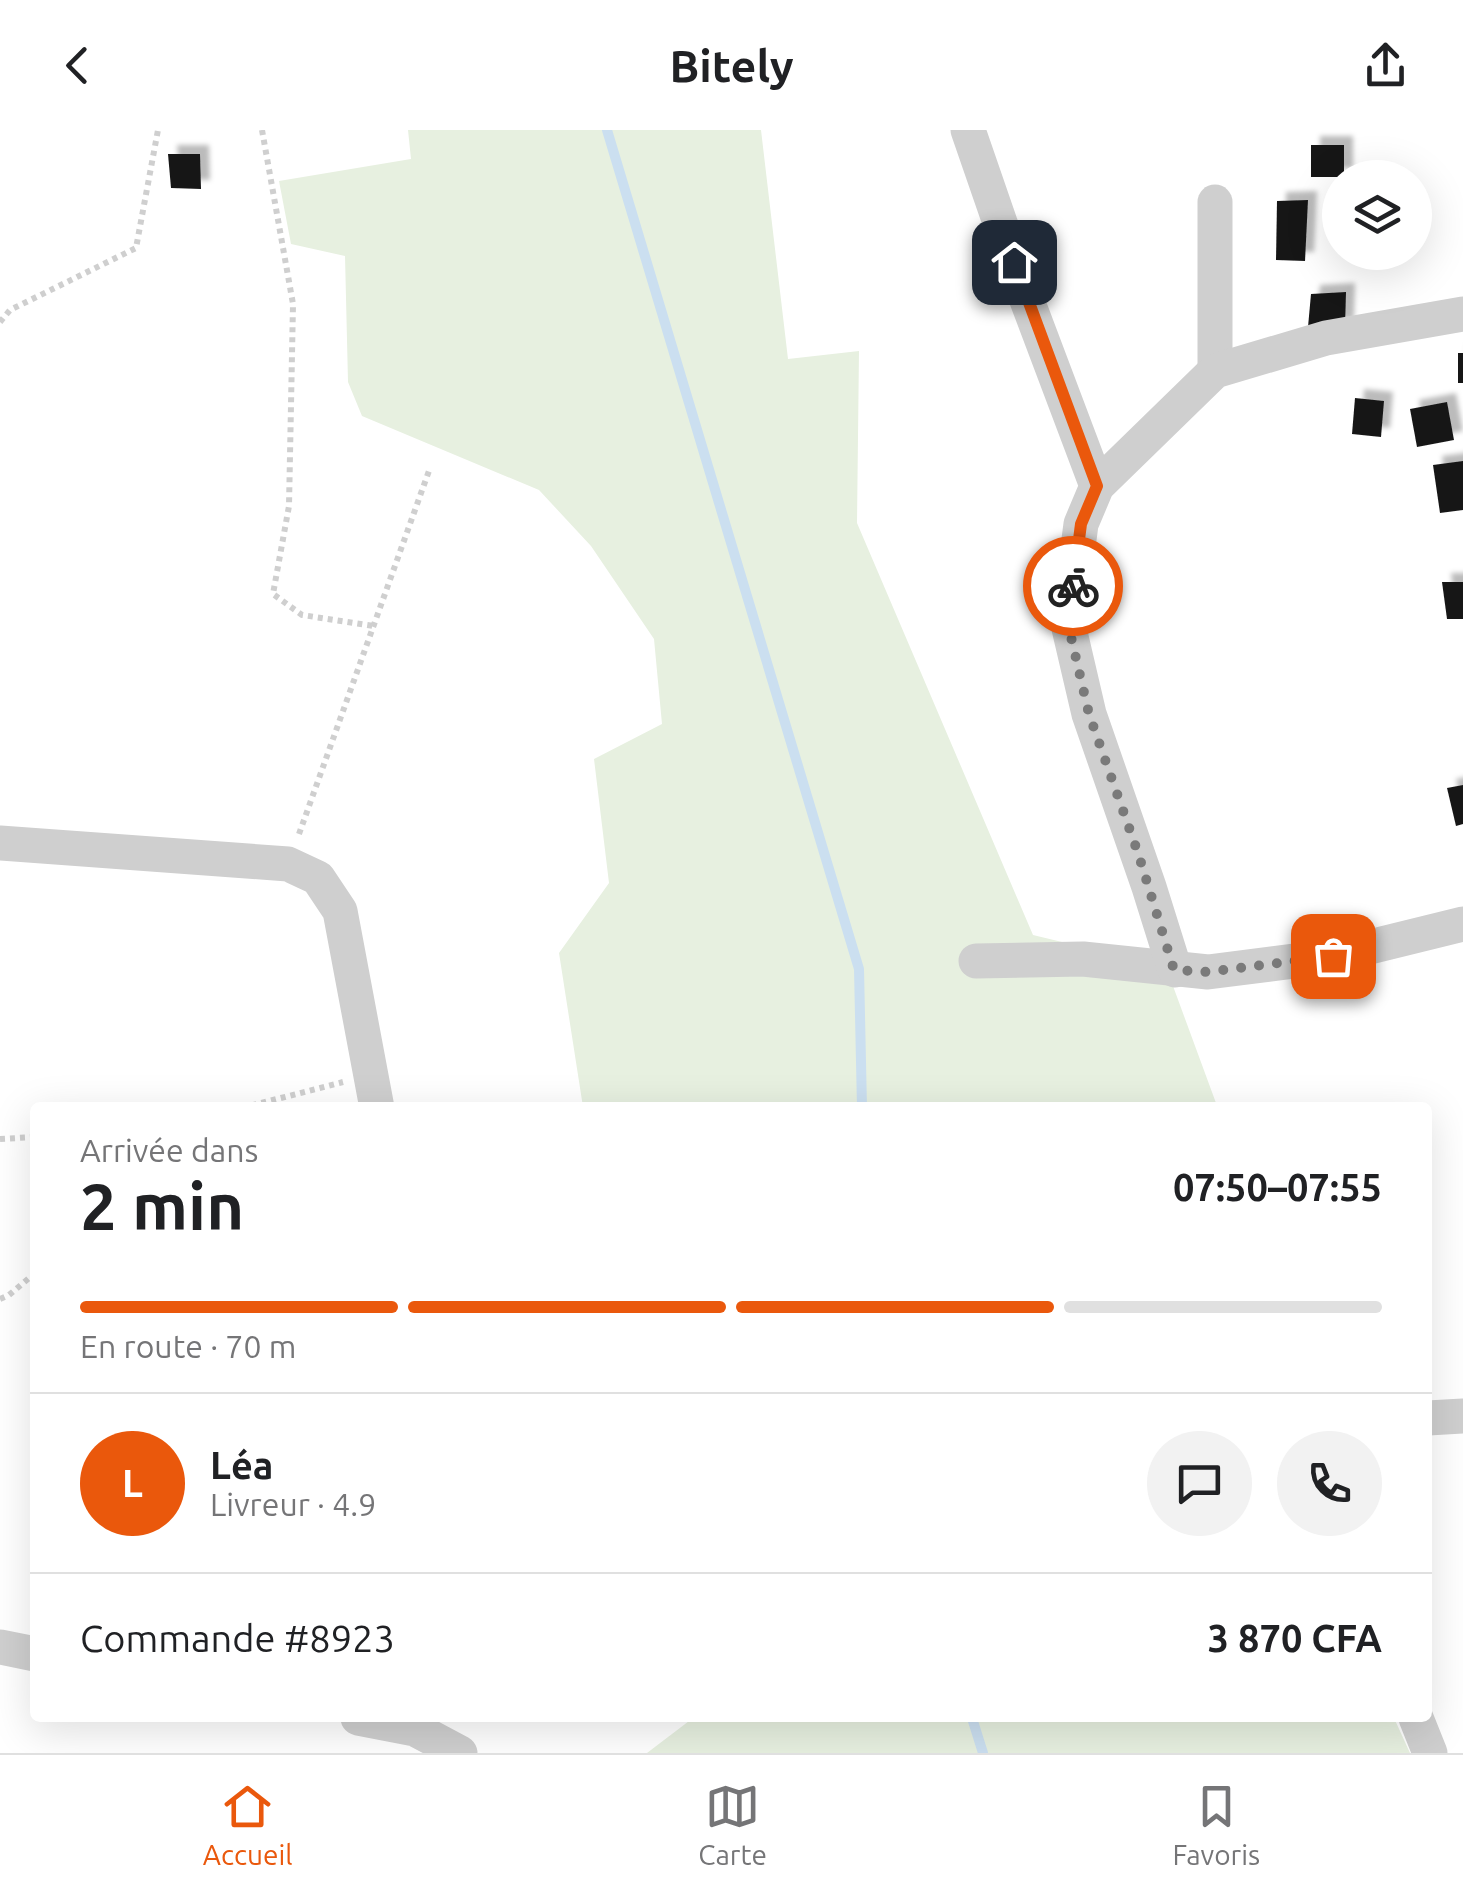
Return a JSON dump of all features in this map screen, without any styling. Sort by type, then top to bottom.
[{"type":"street","points":[[968,130],[1097,486]]},
{"type":"street","points":[[1215,202],[1215,371]]},
{"type":"street","points":[[1174,970],[1089,714],[1068,624],[1081,524],[1097,486],[1215,371],[1326,338],[1463,314]]},
{"type":"street","points":[[0,843],[288,864],[318,878],[340,911],[374,1091]]},
{"type":"street","points":[[976,962],[1083,959],[1208,972],[1333,956],[1463,924]]},
{"type":"street","points":[[1432,1418],[1463,1416]]},
{"type":"street","points":[[0,1648],[30,1653]]},
{"type":"street","points":[[373,1722],[413,1733],[460,1753]]},
{"type":"street","points":[[1418,1722],[1430,1753]]},
{"type":"path","points":[[0,322],[10,310],[136,248],[158,130]]},
{"type":"path","points":[[262,130],[293,304],[289,506],[273,594],[302,615],[374,626]]},
{"type":"path","points":[[288,864],[430,468]]},
{"type":"path","points":[[289,1102],[374,1091]]},
{"type":"path","points":[[0,1139],[30,1137]]},
{"type":"path","points":[[0,1299],[30,1278]]},
{"type":"green space","points":[[408,130],[761,130],[788,359],[859,351],[857,523],[1033,935],[1166,967],[1216,1102],[582,1102],[559,953],[609,883],[594,759],[662,724],[654,639],[591,546],[539,490],[362,416],[348,382],[345,256],[291,244],[279,181],[411,159]]},
{"type":"green space","points":[[688,1722],[1396,1722],[1410,1753],[647,1753]]},
{"type":"building","points":[[1311,145],[1344,145],[1344,160],[1322,160],[1322,177],[1311,177]]},
{"type":"building","points":[[168,154],[200,154],[201,189],[171,188]]},
{"type":"building","points":[[1308,200],[1305,261],[1276,260],[1277,201]]},
{"type":"building","points":[[1346,292],[1345,328],[1308,327],[1311,294]]},
{"type":"building","points":[[1458,353],[1463,353],[1463,383],[1458,383]]},
{"type":"building","points":[[1355,398],[1384,401],[1381,437],[1352,434]]},
{"type":"building","points":[[1447,402],[1454,440],[1417,447],[1410,409]]},
{"type":"building","points":[[1463,461],[1463,510],[1440,513],[1433,465]]},
{"type":"building","points":[[1442,582],[1463,582],[1463,619],[1447,619]]},
{"type":"building","points":[[1463,785],[1463,824],[1456,826],[1447,788]]},
{"type":"waterway","points":[[607,130],[859,969],[862,1102]]},
{"type":"waterway","points":[[973,1722],[983,1753]]},
{"type":"way so far","points":[[1073,586],[1068,624],[1089,714],[1174,970],[1208,972],[1333,956]]},
{"type":"route","points":[[1014,262],[1097,486],[1081,524],[1073,586]]}]
